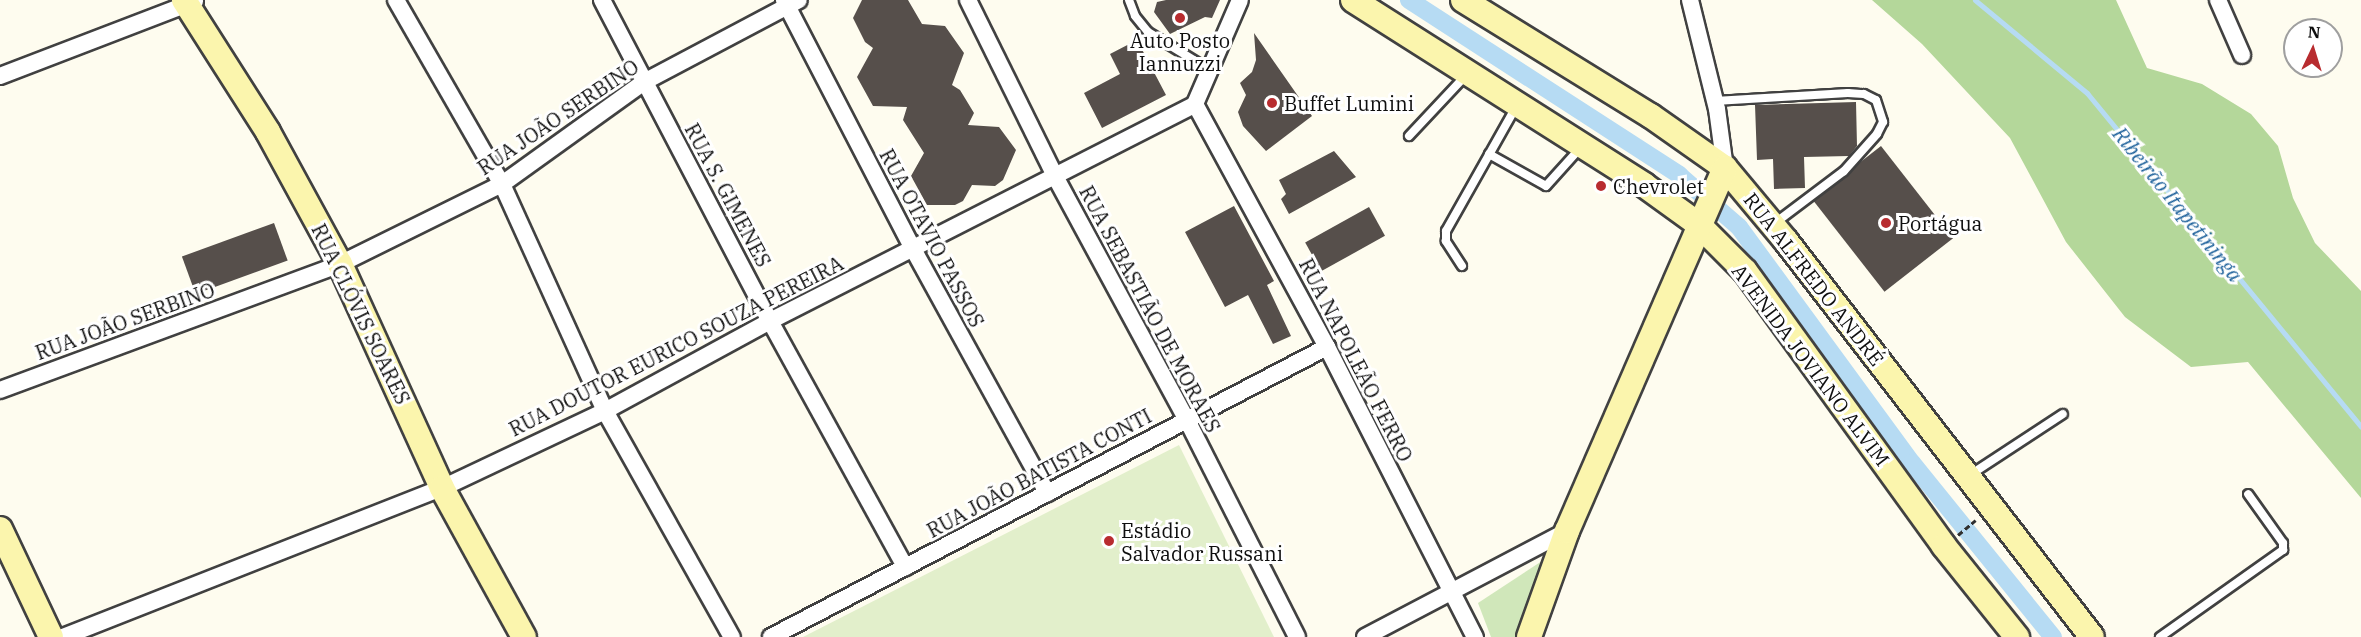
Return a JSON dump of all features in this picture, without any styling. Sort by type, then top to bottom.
[{"type":"main road","name":"AVENIDA JOVIANO ALVIM","points":[[1353,0],[1670,204],[1701,217],[1725,251],[1745,271],[1944,546],[2017,637]]},
{"type":"main road","name":"RUA ALFREDO ANDRÉ","points":[[1463,0],[1651,116],[1722,174],[1773,225],[2092,637]]},
{"type":"main road","name":"RUA CLÓVIS SOARES","points":[[189,2],[268,132],[340,264],[442,488],[524,637]]},
{"type":"main road","points":[[1529,637],[1567,531],[1701,217],[1722,174]]},
{"type":"main road","points":[[1670,204],[1680,220],[1686,253]]},
{"type":"main road","points":[[1686,253],[1709,248],[1725,251]]},
{"type":"main road","points":[[0,529],[51,637]]},
{"type":"street","points":[[396,0],[502,184],[605,411],[732,637]]},
{"type":"street","name":"RUA S. GIMENES","points":[[602,0],[770,321],[905,567]]},
{"type":"street","name":"RUA SEBASTIÃO DE MORAES","points":[[968,0],[1056,178],[1187,420],[1297,637]]},
{"type":"street","points":[[1195,104],[1240,0]]},
{"type":"street","points":[[1690,0],[1715,101],[1722,174]]},
{"type":"street","points":[[2218,0],[2242,55]]},
{"type":"street","points":[[0,76],[189,2]]},
{"type":"street","name":"RUA JOÃO SERBINO","points":[[0,390],[340,264],[502,184],[644,82],[790,2]]},
{"type":"street","name":"RUA OTAVIO PASSOS","points":[[790,2],[912,247],[1047,493]]},
{"type":"street","name":"RUA DOUTOR EURICO SOUZA PEREIRA","points":[[63,637],[442,488],[605,411],[912,247],[1056,178],[1195,104]]},
{"type":"street","name":"RUA NAPOLEÃO FERRO","points":[[1195,104],[1327,347],[1475,637]]},
{"type":"street","name":"RUA JOÃO BATISTA CONTI","points":[[771,637],[1327,347]]},
{"type":"street","points":[[1365,637],[1567,531]]},
{"type":"lane","points":[[1129,0],[1135,16],[1148,32],[1210,70]]},
{"type":"lane","points":[[1409,136],[1468,72]]},
{"type":"lane","points":[[1715,101],[1864,94],[1876,100],[1881,110],[1883,122],[1877,134],[1844,171],[1773,225]]},
{"type":"lane","points":[[1462,266],[1446,242],[1446,231],[1517,105]]},
{"type":"lane","points":[[1489,154],[1546,186],[1582,146]]},
{"type":"lane","points":[[1967,477],[2063,414]]},
{"type":"lane","points":[[2160,637],[2283,550],[2283,543],[2248,494]]},
{"type":"path","points":[[1944,546],[1992,508]]},
{"type":"green space","points":[[1872,0],[2116,0],[2147,68],[2202,84],[2251,114],[2278,146],[2293,198],[2315,243],[2361,291],[2361,498],[2248,362],[2191,367],[2125,317],[2066,242],[2010,138],[1922,44]]},
{"type":"green space","name":"Estádio Salvador Russani","points":[[1179,445],[1274,637],[803,637]]},
{"type":"green space","points":[[1545,559],[1519,637],[1491,637],[1478,603]]},
{"type":"building","points":[[862,0],[908,0],[922,24],[945,26],[964,53],[952,85],[960,90],[974,113],[968,125],[999,127],[1016,150],[1003,180],[995,186],[972,185],[963,201],[955,205],[927,205],[911,176],[924,153],[903,120],[907,107],[873,106],[857,77],[873,48],[865,42],[853,18]]},
{"type":"building","name":"Auto Posto Iannuzzi","points":[[1220,0],[1212,18],[1205,17],[1170,34],[1154,12],[1157,2]]},
{"type":"building","name":"Buffet Lumini","points":[[1254,33],[1312,116],[1266,151],[1243,126],[1238,112],[1246,95],[1240,83],[1252,72],[1256,60]]},
{"type":"building","points":[[1137,40],[1166,95],[1102,128],[1084,93],[1120,74],[1110,54]]},
{"type":"building","points":[[1856,102],[1857,146],[1849,156],[1804,157],[1805,188],[1774,189],[1773,159],[1757,160],[1755,105]]},
{"type":"building","name":"Portágua","points":[[1881,146],[1953,238],[1884,292],[1812,200]]},
{"type":"building","points":[[1334,151],[1356,177],[1289,214],[1281,199],[1286,194],[1279,180]]},
{"type":"building","points":[[1234,206],[1274,281],[1267,285],[1291,336],[1273,344],[1248,295],[1225,307],[1185,232]]},
{"type":"building","points":[[1369,207],[1385,236],[1321,271],[1305,242]]},
{"type":"building","points":[[274,223],[288,261],[196,294],[182,257]]},
{"type":"waterway","points":[[1409,0],[1679,175],[1739,227],[1912,463],[2053,637]]},
{"type":"waterway","name":"Ribeirão Itapetininga","points":[[1975,0],[2087,93],[2361,427]]},
{"type":"place","name":"Auto Posto Iannuzzi","points":[[1180,18]]},
{"type":"place","name":"Buffet Lumini","points":[[1272,103]]},
{"type":"place","name":"Chevrolet","points":[[1601,186]]},
{"type":"place","name":"Portágua","points":[[1886,223]]},
{"type":"place","name":"Estádio Salvador Russani","points":[[1109,541]]}]
